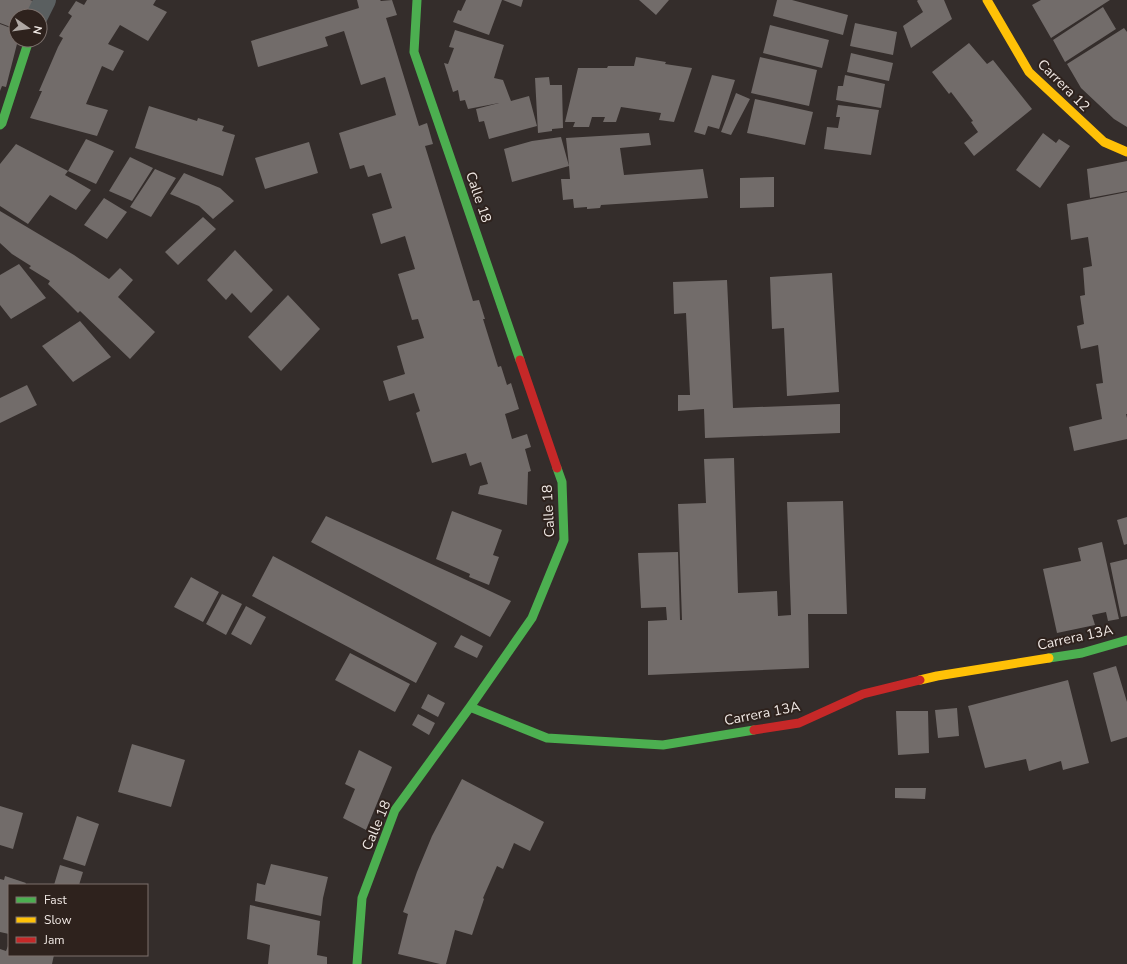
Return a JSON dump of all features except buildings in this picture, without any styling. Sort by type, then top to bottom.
[{"type":"main road","name":"Calle 18","points":[[357,964],[362,898],[395,810],[532,618],[564,540],[562,482],[414,52],[417,0]]},
{"type":"main road","name":"Carrera 12","points":[[987,0],[1029,72],[1104,142],[1127,152]]},
{"type":"main road","points":[[0,126],[26,48]]},
{"type":"main road","name":"Carrera 13A","points":[[470,706],[548,738],[662,745],[799,723],[863,694],[937,676],[1082,653],[1127,640]]},
{"type":"traffic: fast","points":[[417,0],[414,52],[520,360]]},
{"type":"traffic: fast","points":[[0,125],[2,123],[26,48]]},
{"type":"traffic: fast","points":[[357,964],[362,898],[395,810],[470,707],[532,618],[564,540],[562,482],[557,468]]},
{"type":"traffic: fast","points":[[1049,658],[1082,653],[1127,640]]},
{"type":"traffic: fast","points":[[470,707],[547,738],[663,745],[754,730]]},
{"type":"traffic: slow","points":[[987,0],[1029,72],[1104,142],[1127,152]]},
{"type":"traffic: slow","points":[[920,680],[1049,658]]},
{"type":"traffic: jam","points":[[520,360],[557,468]]},
{"type":"traffic: jam","points":[[754,730],[799,723],[863,694],[920,680]]}]
